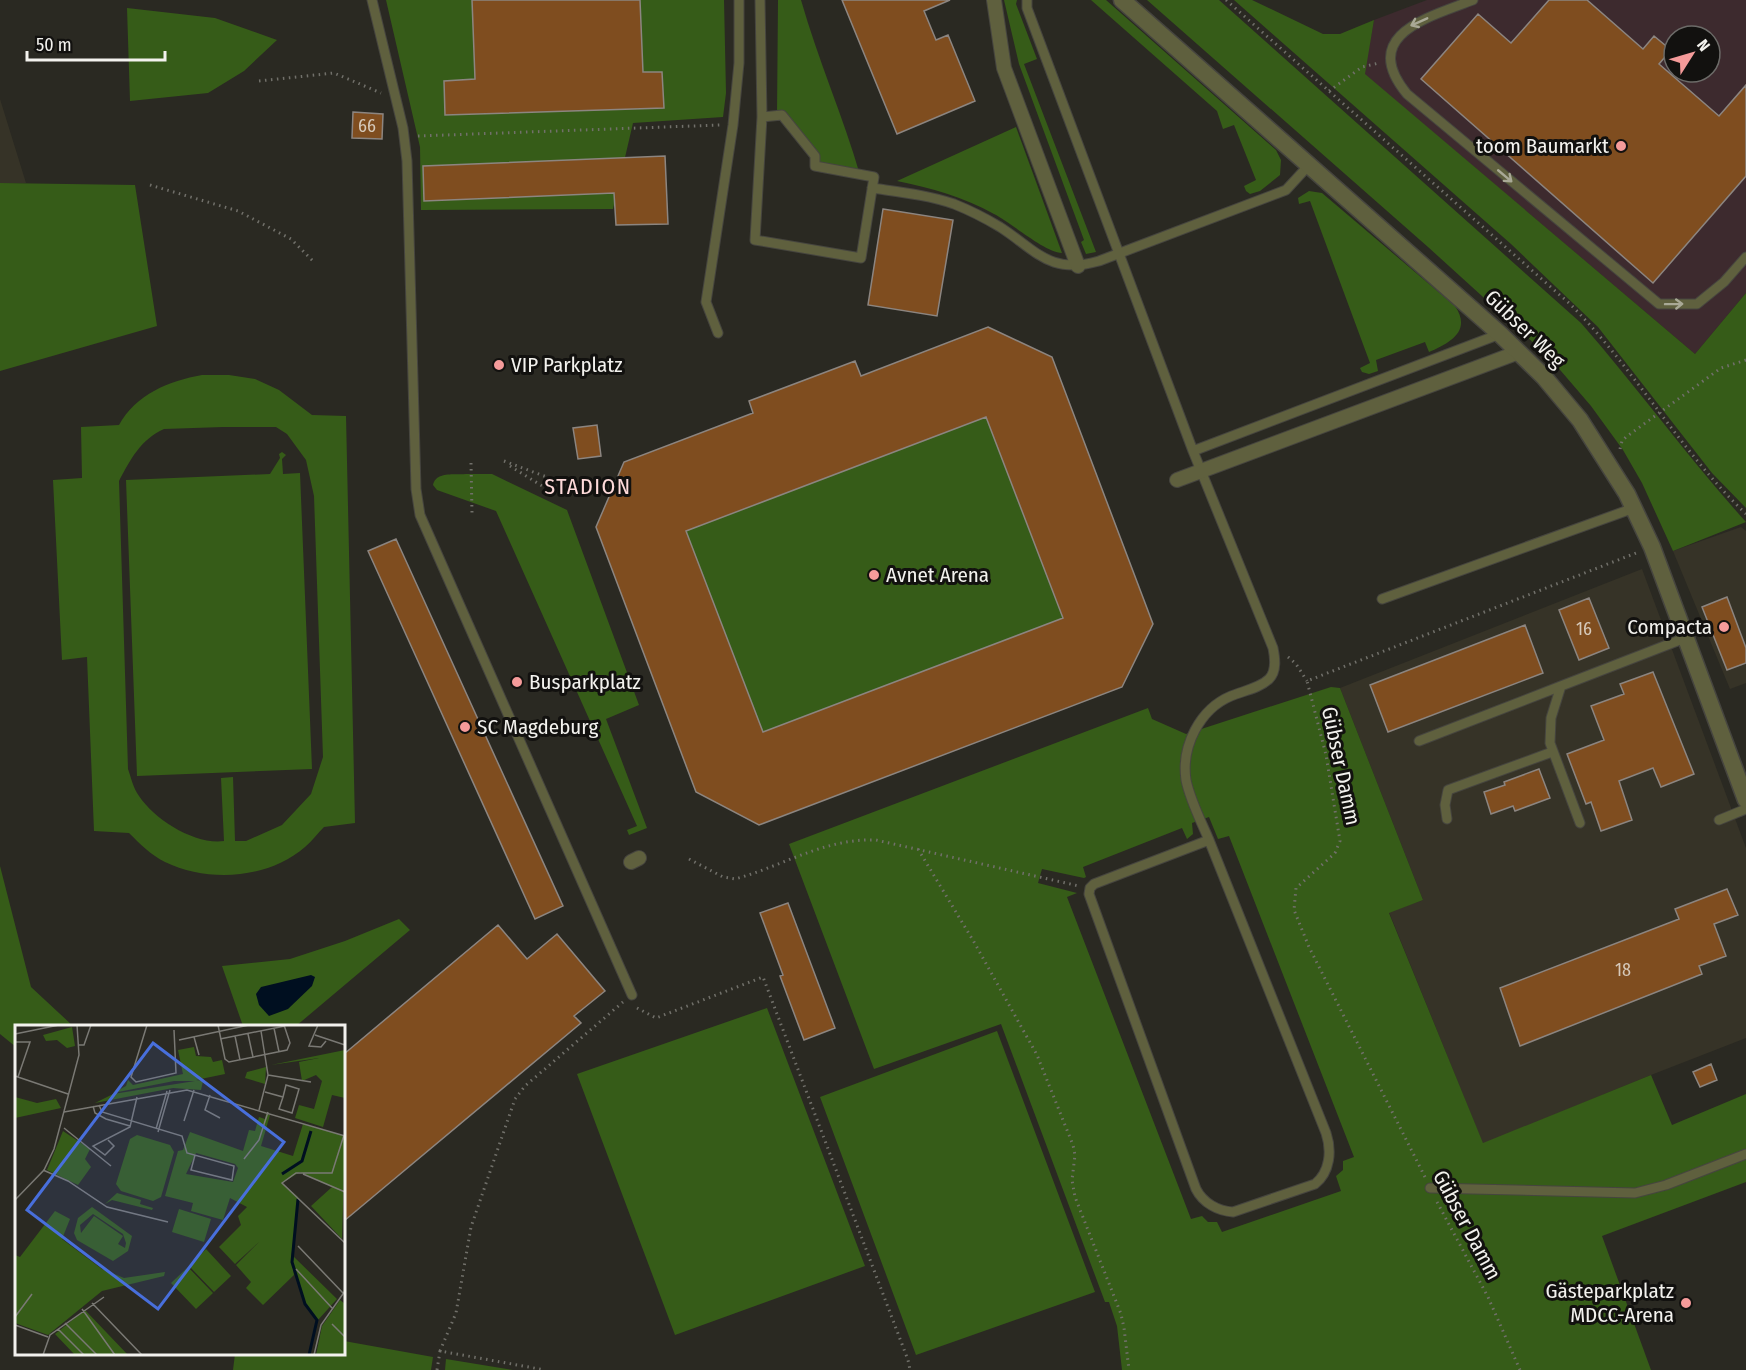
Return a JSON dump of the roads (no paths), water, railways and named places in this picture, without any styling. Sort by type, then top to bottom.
[{"type":"street","points":[[994,0],[1004,68],[1078,266]]},
{"type":"street","name":"Gübser Weg","points":[[1122,0],[1500,334],[1562,398],[1606,459],[1634,508],[1652,547],[1746,800]]},
{"type":"street","points":[[1177,480],[1519,352]]},
{"type":"lane","points":[[372,0],[397,100],[407,161],[416,489],[420,515],[632,995]]},
{"type":"lane","points":[[718,333],[706,302],[733,125],[739,63],[739,0]]},
{"type":"lane","points":[[760,0],[762,117],[755,240],[861,258],[874,177],[815,166],[815,156],[782,115],[762,117]]},
{"type":"lane","points":[[1027,0],[1027,8],[1193,451],[1273,648],[1274,670],[1269,679],[1216,704],[1198,725],[1186,759],[1186,779],[1328,1138],[1329,1157],[1326,1170],[1319,1181],[1313,1185],[1236,1212],[1221,1210],[1201,1197],[1196,1189],[1090,900],[1090,888],[1094,884],[1209,840]]},
{"type":"lane","points":[[1473,0],[1408,27],[1395,44],[1391,60],[1393,71],[1398,82],[1413,99],[1659,304],[1697,304],[1724,282],[1746,257]]},
{"type":"lane","points":[[872,188],[953,204],[999,226],[1043,258],[1062,265],[1078,266],[1119,254],[1286,190],[1309,165]]},
{"type":"lane","points":[[1193,451],[1500,334]]},
{"type":"lane","points":[[1382,600],[1634,508]]},
{"type":"lane","points":[[1419,741],[1685,638]]},
{"type":"lane","points":[[1561,686],[1551,718],[1550,743],[1580,823]]},
{"type":"lane","points":[[1447,819],[1445,805],[1448,790],[1552,752]]},
{"type":"lane","points":[[1719,820],[1746,809]]},
{"type":"lane","points":[[1430,1188],[1635,1193],[1666,1185],[1746,1154]]},
{"type":"water","points":[[311,975],[315,977],[312,986],[288,1009],[269,1016],[259,1005],[256,994],[261,987]]},
{"type":"place","name":"toom Baumarkt","points":[[1621,146]]},
{"type":"place","name":"VIP Parkplatz","points":[[499,365]]},
{"type":"place","name":"Avnet Arena","points":[[874,575]]},
{"type":"place","name":"Compacta","points":[[1724,627]]},
{"type":"place","name":"Busparkplatz","points":[[517,682]]},
{"type":"place","name":"SC Magdeburg","points":[[465,727]]},
{"type":"place","name":"Gästeparkplatz MDCC-Arena","points":[[1686,1303]]},
{"type":"district","name":"STADION","points":[[588,486]]}]
